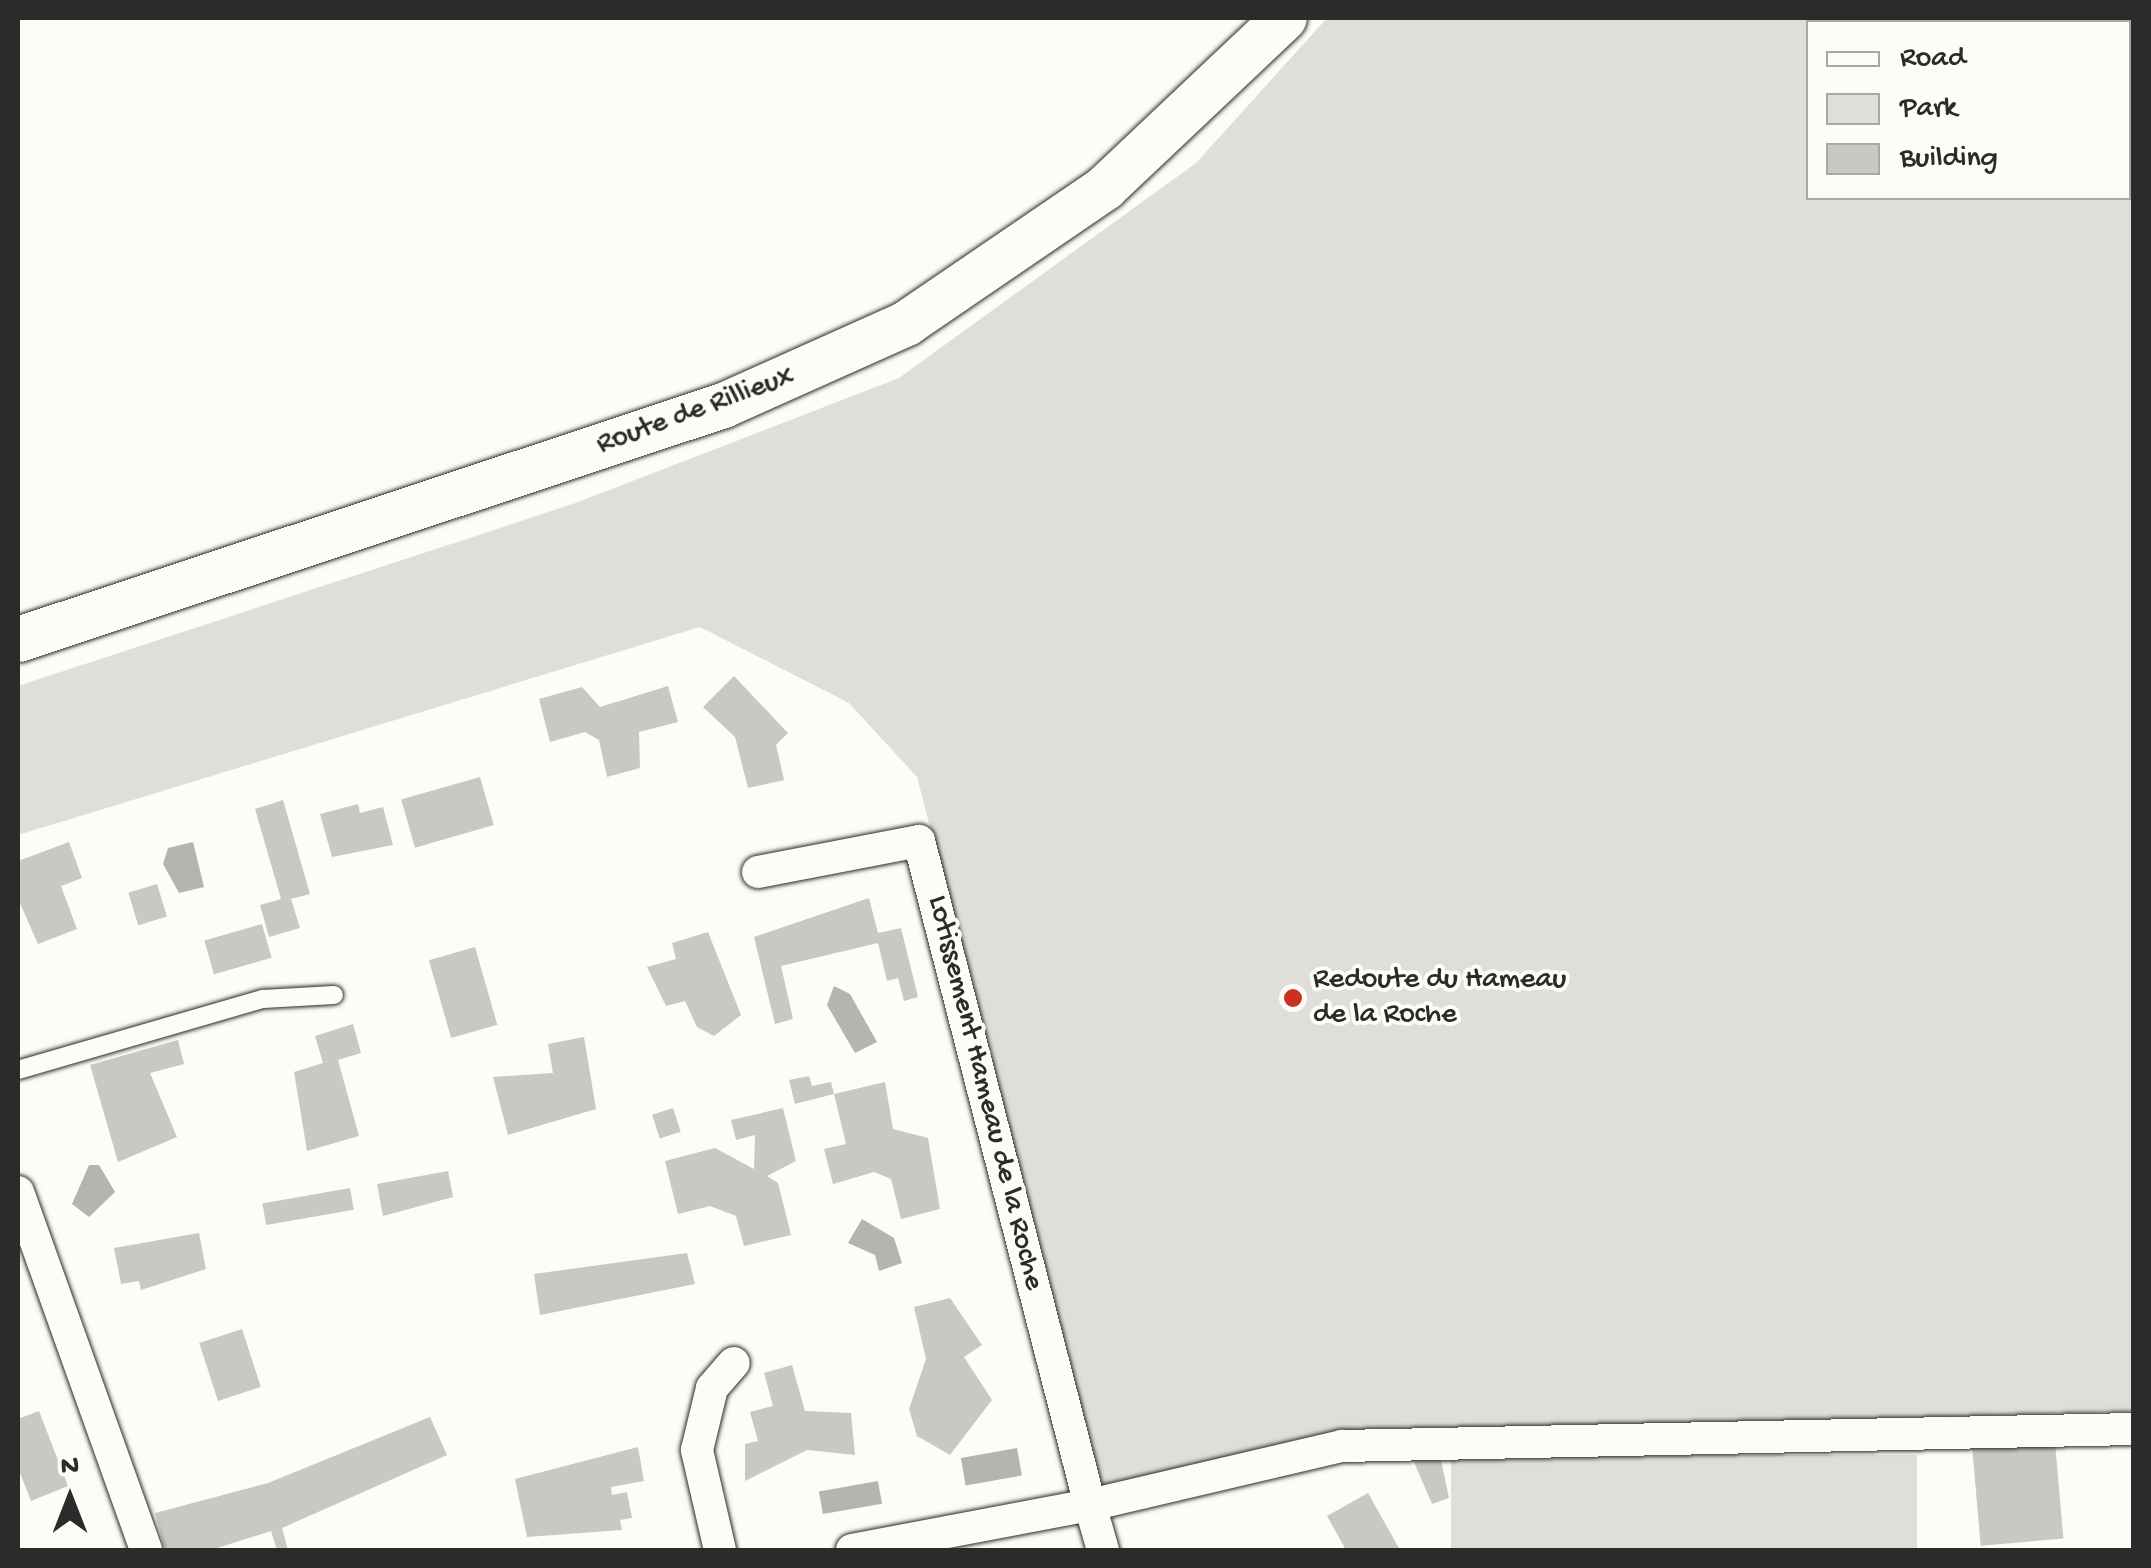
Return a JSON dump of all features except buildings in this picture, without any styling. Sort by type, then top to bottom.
[{"type":"street","name":"Route de Rillieux","points":[[18,639],[670,424],[906,323],[1105,187],[1284,18]]},
{"type":"street","name":"Lotissement Hameau de la Roche","points":[[758,872],[919,841],[1090,1505]]},
{"type":"street","points":[[18,1192],[146,1550]]},
{"type":"street","points":[[720,1550],[697,1450],[712,1388],[734,1363]]},
{"type":"street","points":[[852,1550],[915,1544],[1342,1446],[2134,1429]]},
{"type":"street","points":[[1090,1505],[1103,1550]]},
{"type":"lane","points":[[18,1070],[263,999],[334,994]]},
{"type":"green space","points":[[1327,18],[2133,18],[2133,1411],[1447,1432],[1103,1489],[917,777],[849,703],[700,627],[18,835],[18,686],[573,504],[899,378],[1196,163]]},
{"type":"green space","points":[[1451,1455],[1917,1455],[1917,1550],[1451,1550]]},
{"type":"shaded area","points":[[193,842],[204,887],[179,893],[163,864],[168,848]]},
{"type":"shaded area","points":[[834,986],[850,994],[877,1042],[855,1053],[827,1005]]},
{"type":"shaded area","points":[[89,1165],[99,1165],[115,1192],[89,1217],[72,1204]]},
{"type":"shaded area","points":[[862,1219],[894,1238],[902,1263],[879,1271],[875,1255],[848,1243]]},
{"type":"shaded area","points":[[1017,1448],[1022,1476],[966,1485],[961,1458]]},
{"type":"shaded area","points":[[878,1481],[882,1504],[823,1514],[819,1491]]},
{"type":"place","name":"Redoute du Hameau de la Roche","points":[[1293,998]]}]
